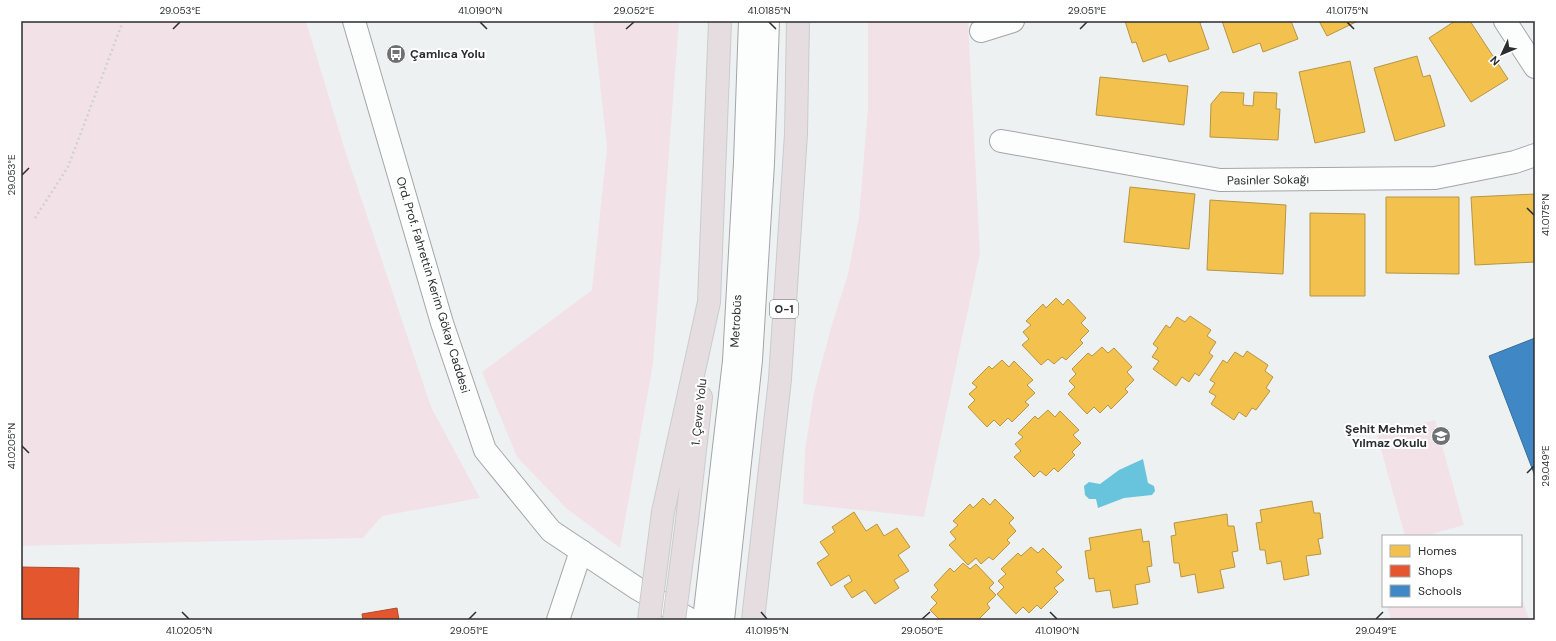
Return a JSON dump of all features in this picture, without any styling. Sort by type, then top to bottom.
[{"type":"highway","points":[[649,620],[663,512],[709,302],[720,21]]},
{"type":"highway","name":"O-1","points":[[753,620],[780,380],[796,134],[798,21]]},
{"type":"highway","name":"1. Çevre Yolu","points":[[674,620],[687,521],[703,374],[709,302]]},
{"type":"street","name":"Ord. Prof. Fahrettin Kerim Gökay Caddesi","points":[[354,21],[442,323],[486,450],[551,531],[638,589],[691,620]]},
{"type":"street","name":"Metrobüs","points":[[723,620],[721,555],[745,162],[750,21]]},
{"type":"street","name":"Metrobüs","points":[[704,620],[721,555],[751,360],[763,163],[768,21]]},
{"type":"street","points":[[980,31],[1013,21]]},
{"type":"street","points":[[1505,21],[1535,67]]},
{"type":"street","name":"Pasinler Sokağı","points":[[1001,141],[1220,180],[1435,178],[1516,162],[1535,155]]},
{"type":"street","points":[[558,620],[581,551]]},
{"type":"path","points":[[35,218],[68,167],[123,21]]},
{"type":"shaded area","points":[[21,21],[306,21],[344,147],[431,407],[480,498],[382,516],[363,538],[21,546]]},
{"type":"shaded area","points":[[593,21],[679,21],[653,364],[620,548],[567,509],[517,457],[482,372],[592,290],[607,147]]},
{"type":"shaded area","points":[[868,21],[968,21],[980,253],[924,517],[803,504],[805,450],[814,392],[831,328],[848,274],[859,217],[868,107]]},
{"type":"shaded area","points":[[1435,420],[1464,525],[1429,535],[1405,535],[1377,435]]},
{"type":"shaded area","points":[[1522,597],[1529,620],[1391,620],[1387,607],[1522,607]]},
{"type":"water","points":[[1143,459],[1148,483],[1154,486],[1155,491],[1152,495],[1124,498],[1098,508],[1096,499],[1089,499],[1085,495],[1084,486],[1089,482],[1100,484],[1119,470]]},
{"type":"building: Homes","points":[[1125,21],[1204,21],[1200,23],[1209,49],[1169,62],[1166,54],[1143,62],[1136,42],[1132,43]]},
{"type":"building: Homes","points":[[1222,21],[1291,21],[1298,39],[1263,52],[1260,43],[1233,53]]},
{"type":"building: Homes","points":[[1319,21],[1358,21],[1327,36]]},
{"type":"building: Homes","points":[[1455,21],[1470,21],[1508,79],[1471,102],[1429,38]]},
{"type":"building: Homes","points":[[1417,56],[1423,77],[1430,75],[1445,126],[1395,141],[1374,68]]},
{"type":"building: Homes","points":[[1350,61],[1365,132],[1315,143],[1299,72]]},
{"type":"building: Homes","points":[[1100,77],[1188,86],[1184,125],[1096,115]]},
{"type":"building: Homes","points":[[1221,92],[1244,93],[1243,105],[1253,106],[1254,92],[1277,93],[1276,109],[1280,109],[1278,140],[1210,137],[1211,104]]},
{"type":"building: Homes","points":[[1130,187],[1195,194],[1189,249],[1124,242]]},
{"type":"building: Homes","points":[[1535,194],[1535,262],[1475,265],[1471,197]]},
{"type":"building: Homes","points":[[1386,197],[1459,197],[1459,274],[1386,273]]},
{"type":"building: Homes","points":[[1210,200],[1286,205],[1283,274],[1207,270]]},
{"type":"building: Homes","points":[[1310,213],[1365,214],[1365,296],[1310,296]]},
{"type":"building: Homes","points":[[1056,298],[1063,305],[1068,299],[1086,318],[1081,323],[1089,331],[1080,340],[1083,343],[1066,360],[1062,357],[1054,364],[1048,359],[1041,365],[1022,345],[1029,339],[1023,332],[1031,325],[1026,321],[1043,304],[1046,308]]},
{"type":"building: Homes","points":[[1190,316],[1211,330],[1207,336],[1216,342],[1209,353],[1213,356],[1199,376],[1195,373],[1189,382],[1182,377],[1176,386],[1153,369],[1159,361],[1152,357],[1158,348],[1153,344],[1166,325],[1170,328],[1177,317],[1185,322]]},
{"type":"building: Homes","points":[[1102,347],[1108,353],[1114,348],[1132,367],[1127,372],[1134,380],[1125,389],[1128,392],[1111,409],[1108,405],[1100,413],[1094,407],[1087,414],[1068,394],[1075,387],[1069,381],[1076,374],[1072,369],[1088,353],[1092,356]]},
{"type":"building: Homes","points":[[1247,351],[1268,365],[1265,371],[1273,377],[1266,388],[1270,391],[1256,410],[1252,408],[1246,417],[1239,412],[1234,420],[1211,404],[1216,396],[1209,392],[1215,383],[1210,380],[1223,360],[1227,363],[1235,352],[1243,357]]},
{"type":"building: Homes","points":[[1002,360],[1009,367],[1014,361],[1033,380],[1027,385],[1035,393],[1025,402],[1029,405],[1012,422],[1008,418],[1000,426],[994,420],[987,427],[968,407],[975,400],[969,394],[977,387],[972,383],[989,366],[992,369]]},
{"type":"building: Homes","points":[[1048,410],[1055,417],[1060,411],[1079,430],[1073,435],[1081,443],[1072,452],[1075,455],[1058,472],[1054,468],[1046,476],[1040,471],[1034,477],[1014,457],[1021,451],[1015,444],[1023,437],[1018,433],[1035,416],[1038,419]]},
{"type":"building: Homes","points":[[983,498],[990,505],[995,499],[1014,518],[1009,523],[1016,531],[1007,540],[1010,543],[993,560],[989,557],[981,564],[976,558],[968,565],[949,545],[956,539],[950,532],[958,525],[953,521],[970,504],[973,508]]},
{"type":"building: Homes","points":[[1312,501],[1314,513],[1320,513],[1323,538],[1318,539],[1321,554],[1306,556],[1309,575],[1284,580],[1281,561],[1267,564],[1265,550],[1260,550],[1256,523],[1262,522],[1260,510]]},
{"type":"building: Homes","points":[[854,512],[866,531],[877,524],[884,536],[897,528],[910,547],[898,555],[909,571],[894,580],[899,588],[875,604],[865,590],[852,598],[844,586],[852,581],[849,575],[831,586],[817,563],[829,555],[820,542],[835,532],[832,527]]},
{"type":"building: Homes","points":[[1227,514],[1228,526],[1234,526],[1238,551],[1232,552],[1235,567],[1220,570],[1224,588],[1198,593],[1195,574],[1181,577],[1179,563],[1174,563],[1171,536],[1176,535],[1174,523]]},
{"type":"building: Homes","points":[[1141,529],[1143,542],[1149,541],[1152,566],[1147,567],[1150,582],[1135,585],[1138,604],[1113,608],[1110,590],[1096,592],[1094,578],[1089,579],[1085,551],[1091,550],[1089,538]]},
{"type":"building: Homes","points":[[1031,547],[1038,553],[1043,548],[1062,567],[1056,572],[1064,580],[1054,588],[1058,592],[1041,609],[1037,605],[1029,613],[1023,607],[1016,614],[997,594],[1004,587],[998,581],[1006,574],[1001,569],[1018,553],[1021,556]]},
{"type":"building: Homes","points":[[963,563],[970,569],[976,564],[994,583],[989,588],[996,595],[987,604],[990,608],[978,620],[940,620],[930,610],[937,603],[931,597],[938,590],[934,585],[950,568],[954,572]]},
{"type":"building: Shops","points":[[21,567],[79,568],[78,620],[21,620]]},
{"type":"building: Shops","points":[[397,608],[399,620],[363,620],[362,614]]},
{"type":"building: Schools","points":[[1535,338],[1535,476],[1489,356]]},
{"type":"place","name":"Çamlıca Yolu","points":[[396,54]]},
{"type":"place","name":"Şehit Mehmet Yılmaz Okulu","points":[[1441,436]]}]
